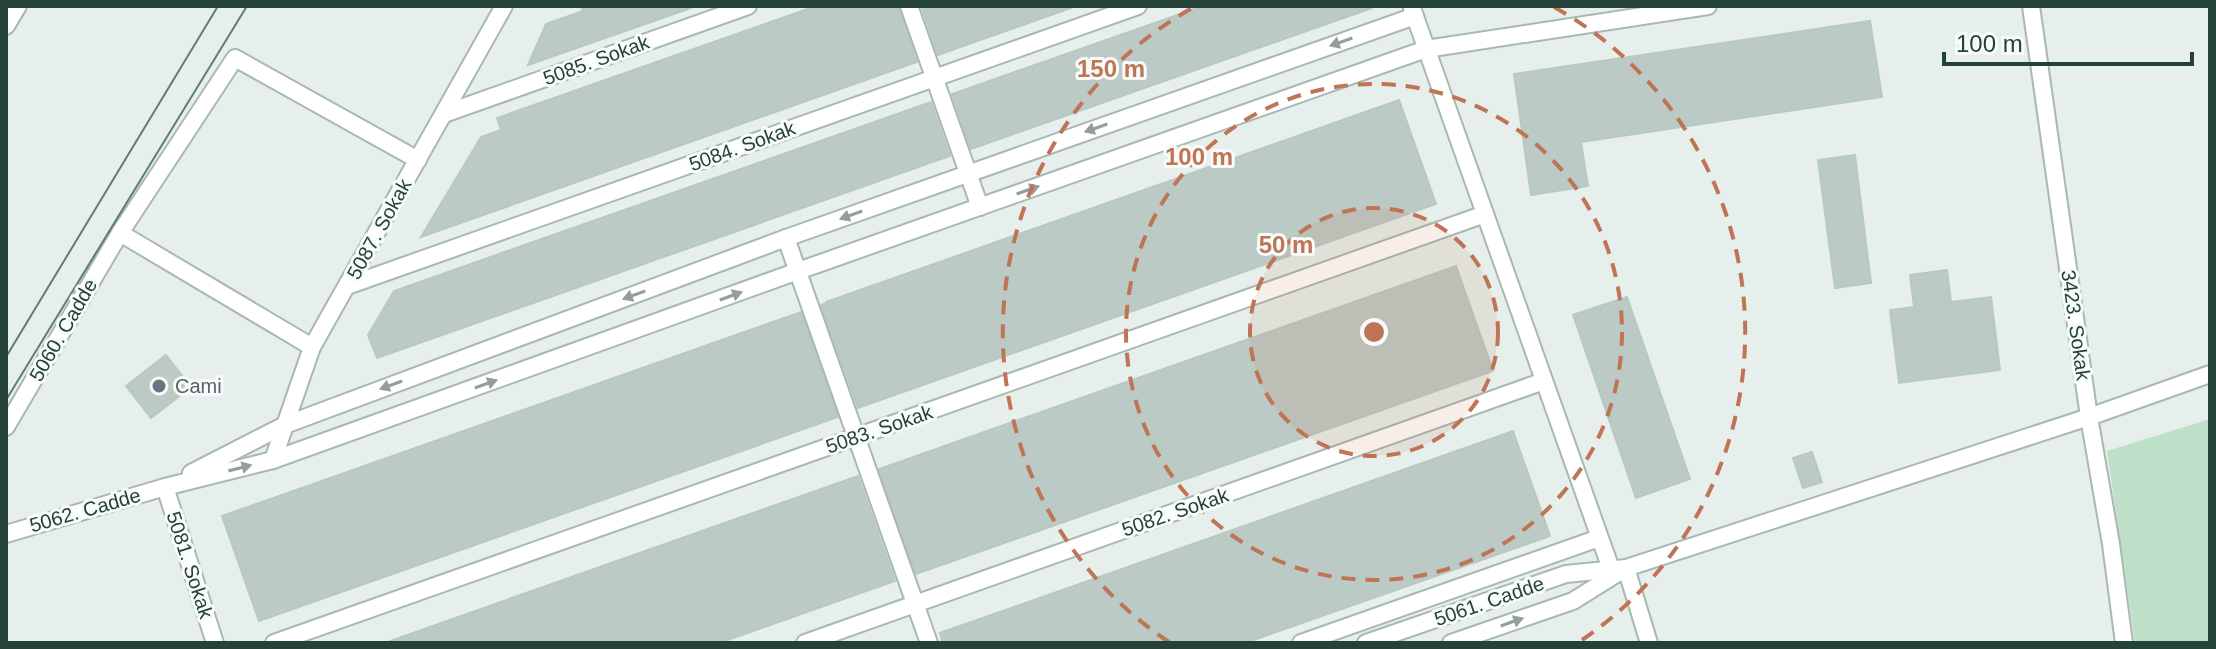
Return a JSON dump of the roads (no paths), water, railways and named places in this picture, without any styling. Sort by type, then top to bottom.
[{"type":"street","points":[[6,26],[18,6]]},
{"type":"street","name":"5087. Sokak","points":[[273,460],[312,347],[504,6]]},
{"type":"street","name":"5085. Sokak","points":[[444,114],[748,6]]},
{"type":"street","points":[[909,6],[980,207]]},
{"type":"street","name":"5084. Sokak","points":[[347,286],[1138,6]]},
{"type":"street","points":[[165,487],[273,460],[1426,49],[1708,6]]},
{"type":"street","name":"3423. Sokak","points":[[2031,6],[2124,643]]},
{"type":"street","points":[[165,487],[285,425],[786,238],[1413,11],[1599,538],[1618,568],[1649,643]]},
{"type":"street","name":"5060. Cadde","points":[[6,427],[120,233],[235,58],[418,160]]},
{"type":"street","name":"5083. Sokak","points":[[274,643],[1485,214]]},
{"type":"street","points":[[120,233],[312,347]]},
{"type":"street","points":[[786,238],[929,643]]},
{"type":"street","points":[[1618,568],[2089,417],[2210,374]]},
{"type":"street","name":"5082. Sokak","points":[[805,643],[1544,381]]},
{"type":"street","name":"5062. Cadde","points":[[6,534],[165,487]]},
{"type":"street","name":"5081. Sokak","points":[[165,487],[215,643]]},
{"type":"street","points":[[1301,643],[1599,538]]},
{"type":"street","name":"5061. Cadde","points":[[1366,643],[1566,574],[1618,568]]},
{"type":"street","name":"5061. Cadde","points":[[1451,643],[1573,601],[1618,568]]},
{"type":"tram line","points":[[6,357],[218,6]]},
{"type":"tram line","points":[[6,400],[247,6]]},
{"type":"place","name":"Cami","points":[[159,386]]}]
